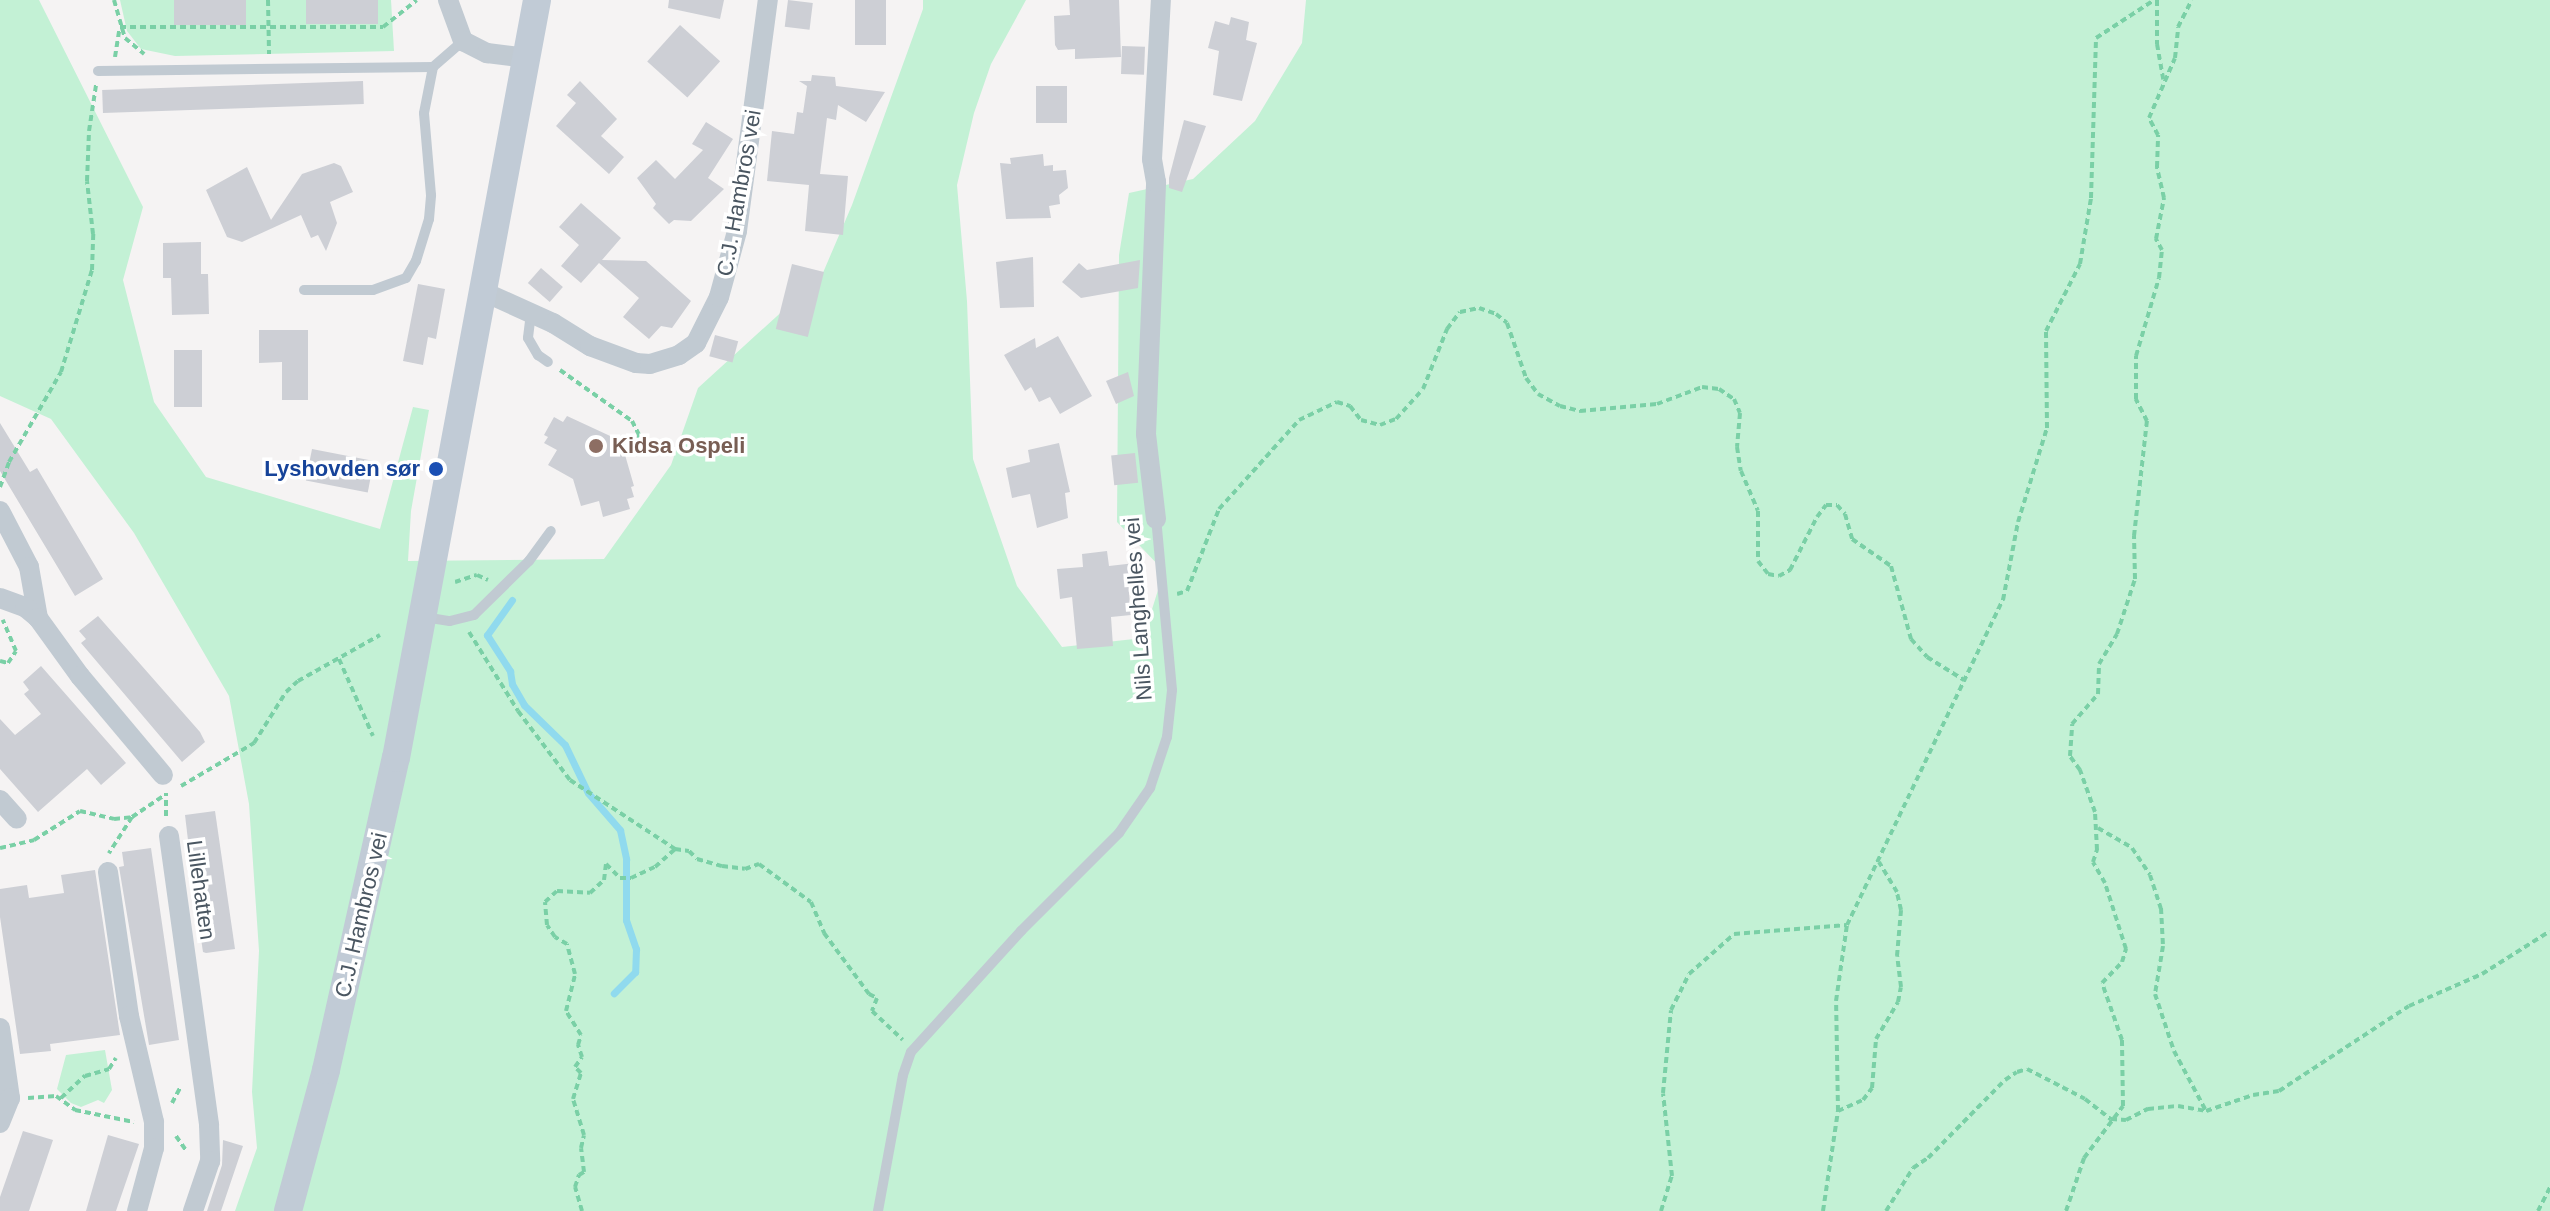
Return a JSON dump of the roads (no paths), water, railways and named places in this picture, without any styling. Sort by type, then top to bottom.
[{"type":"main road","name":"C.J. Hambros vei","points":[[288,1211],[326,1070],[363,906],[422,617],[537,0]]},
{"type":"street","points":[[448,0],[463,41],[487,53],[526,58]]},
{"type":"street","name":"C.J. Hambros vei","points":[[482,291],[531,313],[590,346],[636,363],[650,364],[679,355],[696,343],[719,297],[735,244],[768,0]]},
{"type":"street","name":"Nils Langhelles vei","points":[[1156,519],[1146,434],[1156,182],[1152,159],[1161,0]]},
{"type":"street","points":[[0,511],[29,567],[38,618]]},
{"type":"street","points":[[0,598],[25,607],[38,618],[165,784]]},
{"type":"street","points":[[0,800],[17,819]]},
{"type":"street","name":"Lillehatten","points":[[169,836],[209,1125],[210,1161],[193,1211]]},
{"type":"street","points":[[108,872],[129,1016],[154,1122],[154,1148],[137,1211]]},
{"type":"street","points":[[0,1028],[9,1090],[0,1123]]},
{"type":"lane","points":[[304,290],[373,290],[406,278],[416,261],[429,219],[431,195],[424,113],[433,67],[463,41]]},
{"type":"lane","points":[[98,71],[433,67]]},
{"type":"lane","points":[[531,313],[528,338],[538,355],[548,362]]},
{"type":"lane","name":"Nils Langhelles vei","points":[[878,1211],[903,1075],[911,1052],[1021,931],[1119,833],[1150,788],[1167,737],[1172,690],[1156,519]]},
{"type":"lane","points":[[422,617],[463,619],[474,615],[551,531]]},
{"type":"waterway","points":[[512,600],[487,635],[510,671],[512,684],[524,705],[565,745],[588,793],[620,830],[626,859],[626,920],[636,949],[635,972],[614,993]]},
{"type":"place","name":"Kidsa Ospeli","points":[[596,446]]},
{"type":"place","name":"Lyshovden sør","points":[[436,469]]}]
